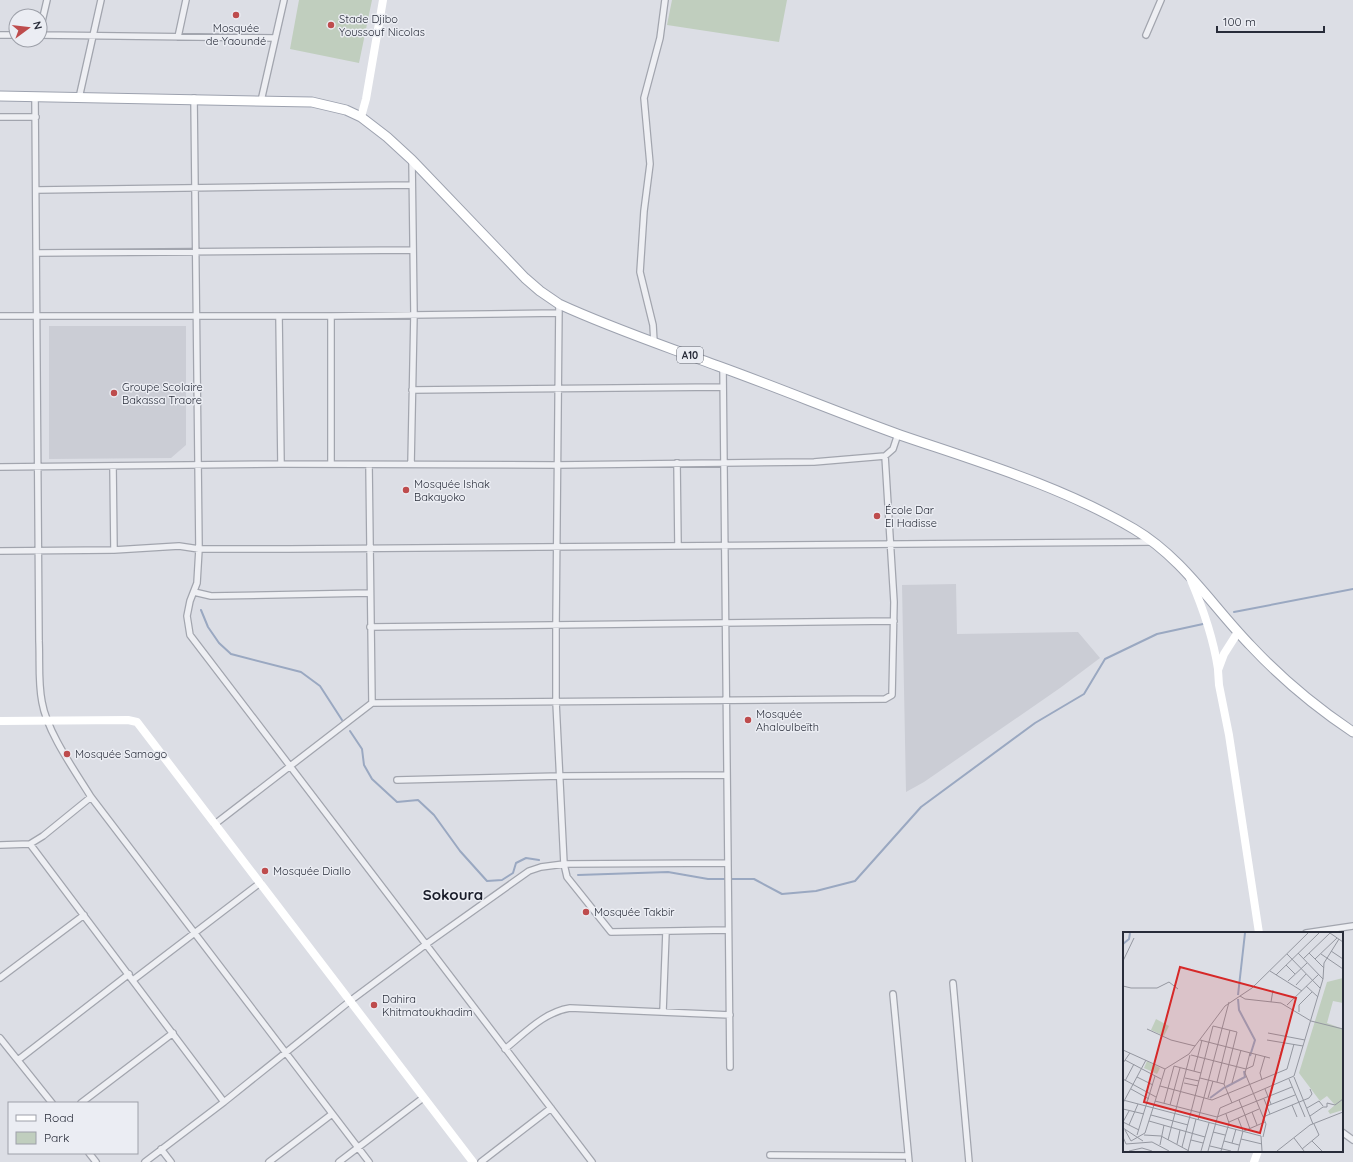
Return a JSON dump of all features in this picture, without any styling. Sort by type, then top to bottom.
[{"type":"main road","name":"A10","points":[[0,96],[194,98],[312,102],[338,108],[361,117],[388,137],[412,160],[525,278],[559,309],[723,367],[898,434],[990,465],[1084,502],[1154,542],[1188,573],[1238,632],[1285,678],[1353,732]]},
{"type":"street","points":[[79,98],[101,0]]},
{"type":"street","points":[[178,37],[186,0]]},
{"type":"street","points":[[261,100],[284,0]]},
{"type":"street","points":[[361,117],[366,99],[383,0]]},
{"type":"street","points":[[654,342],[653,325],[640,272],[644,211],[650,164],[644,98],[660,38],[665,0]]},
{"type":"street","points":[[1146,35],[1161,0]]},
{"type":"street","points":[[48,35],[275,38]]},
{"type":"street","points":[[35,97],[37,190],[40,682],[42,702],[47,720],[68,761],[91,797],[369,1162]]},
{"type":"street","points":[[194,98],[199,549],[197,583],[190,601],[187,616],[190,635],[592,1162]]},
{"type":"street","points":[[0,117],[36,117]]},
{"type":"street","points":[[411,464],[414,314],[412,160]]},
{"type":"street","points":[[37,190],[412,185]]},
{"type":"street","points":[[37,253],[413,250]]},
{"type":"street","points":[[0,316],[331,316],[559,309],[556,465],[556,702],[561,776],[564,864],[567,877],[610,932],[728,930]]},
{"type":"street","points":[[279,316],[280,464]]},
{"type":"street","points":[[331,316],[331,464]]},
{"type":"street","points":[[723,367],[730,1067]]},
{"type":"street","points":[[412,390],[723,386]]},
{"type":"street","points":[[0,467],[280,464],[556,465],[814,462],[885,456],[893,449],[898,434]]},
{"type":"street","points":[[215,824],[372,704],[889,698],[892,695],[894,621],[885,456]]},
{"type":"street","points":[[677,463],[678,546]]},
{"type":"street","points":[[369,465],[372,704]]},
{"type":"street","points":[[113,466],[114,550]]},
{"type":"street","points":[[0,551],[114,550],[179,546],[199,549],[1154,542]]},
{"type":"street","points":[[1188,573],[1206,616],[1213,641],[1259,932]]},
{"type":"street","points":[[194,592],[211,596],[370,593]]},
{"type":"street","points":[[370,627],[894,621]]},
{"type":"street","points":[[1218,670],[1224,654],[1238,632]]},
{"type":"street","points":[[0,721],[128,720],[137,722],[473,1162]]},
{"type":"street","points":[[398,780],[561,776],[727,775]]},
{"type":"street","points":[[0,845],[30,844],[43,836],[91,797]]},
{"type":"street","points":[[30,844],[224,1102]]},
{"type":"street","points":[[144,1162],[224,1102],[350,1001],[425,945],[525,874],[541,867],[564,864],[728,863]]},
{"type":"street","points":[[133,980],[260,882]]},
{"type":"street","points":[[0,978],[84,915]]},
{"type":"street","points":[[1313,932],[1353,926]]},
{"type":"street","points":[[663,1011],[666,932]]},
{"type":"street","points":[[18,1060],[129,974]]},
{"type":"street","points":[[953,983],[969,1162]]},
{"type":"street","points":[[770,1155],[908,1159],[893,994]]},
{"type":"street","points":[[505,1049],[548,1014],[570,1008],[730,1015]]},
{"type":"street","points":[[82,1102],[173,1033]]},
{"type":"street","points":[[0,1038],[51,1102]]},
{"type":"street","points":[[339,1162],[423,1098]]},
{"type":"street","points":[[481,1162],[550,1108]]},
{"type":"street","points":[[270,1162],[332,1114]]},
{"type":"street","points":[[1343,1133],[1353,1140]]},
{"type":"street","points":[[161,1149],[171,1162]]},
{"type":"street","points":[[1254,1162],[1258,1152]]},
{"type":"street","points":[[90,1154],[96,1162]]},
{"type":"shaded area","points":[[49,326],[186,326],[186,445],[171,458],[49,459]]},
{"type":"shaded area","points":[[956,584],[957,634],[1078,632],[1100,658],[1060,688],[924,782],[906,792],[902,585]]},
{"type":"green space","name":"Stade Djibo Youssouf Nicolas","points":[[299,0],[372,0],[359,63],[290,49]]},
{"type":"green space","points":[[672,0],[787,0],[779,42],[667,25]]},
{"type":"waterway","points":[[1234,612],[1353,589]]},
{"type":"waterway","points":[[201,610],[208,627],[219,643],[231,654],[301,672],[320,686],[342,720]]},
{"type":"waterway","points":[[578,875],[668,872],[708,879],[754,879],[782,894],[816,891],[855,881],[921,807],[1035,723],[1084,694],[1105,659],[1157,634],[1203,624]]},
{"type":"waterway","points":[[350,731],[362,749],[364,765],[372,779],[397,802],[418,800],[434,815],[460,851],[487,881],[502,880],[513,873],[516,863],[526,858],[539,860]]},
{"type":"place","name":"Mosquée de Yaoundé","points":[[236,15]]},
{"type":"place","name":"Stade Djibo Youssouf Nicolas","points":[[331,25]]},
{"type":"place","name":"Groupe Scolaire Bakassa Traore","points":[[114,393]]},
{"type":"place","name":"Mosquée Ishak Bakayoko","points":[[406,490]]},
{"type":"place","name":"École Dar El Hadisse","points":[[877,516]]},
{"type":"place","name":"Mosquée Ahaloulbeïth","points":[[748,720]]},
{"type":"place","name":"Mosquée Samogo","points":[[67,754]]},
{"type":"place","name":"Mosquée Diallo","points":[[265,871]]},
{"type":"place","name":"Mosquée Takbir","points":[[586,912]]},
{"type":"place","name":"Dahira Khitmatoukhadim","points":[[374,1005]]},
{"type":"district","name":"Sokoura","points":[[453,894]]}]
